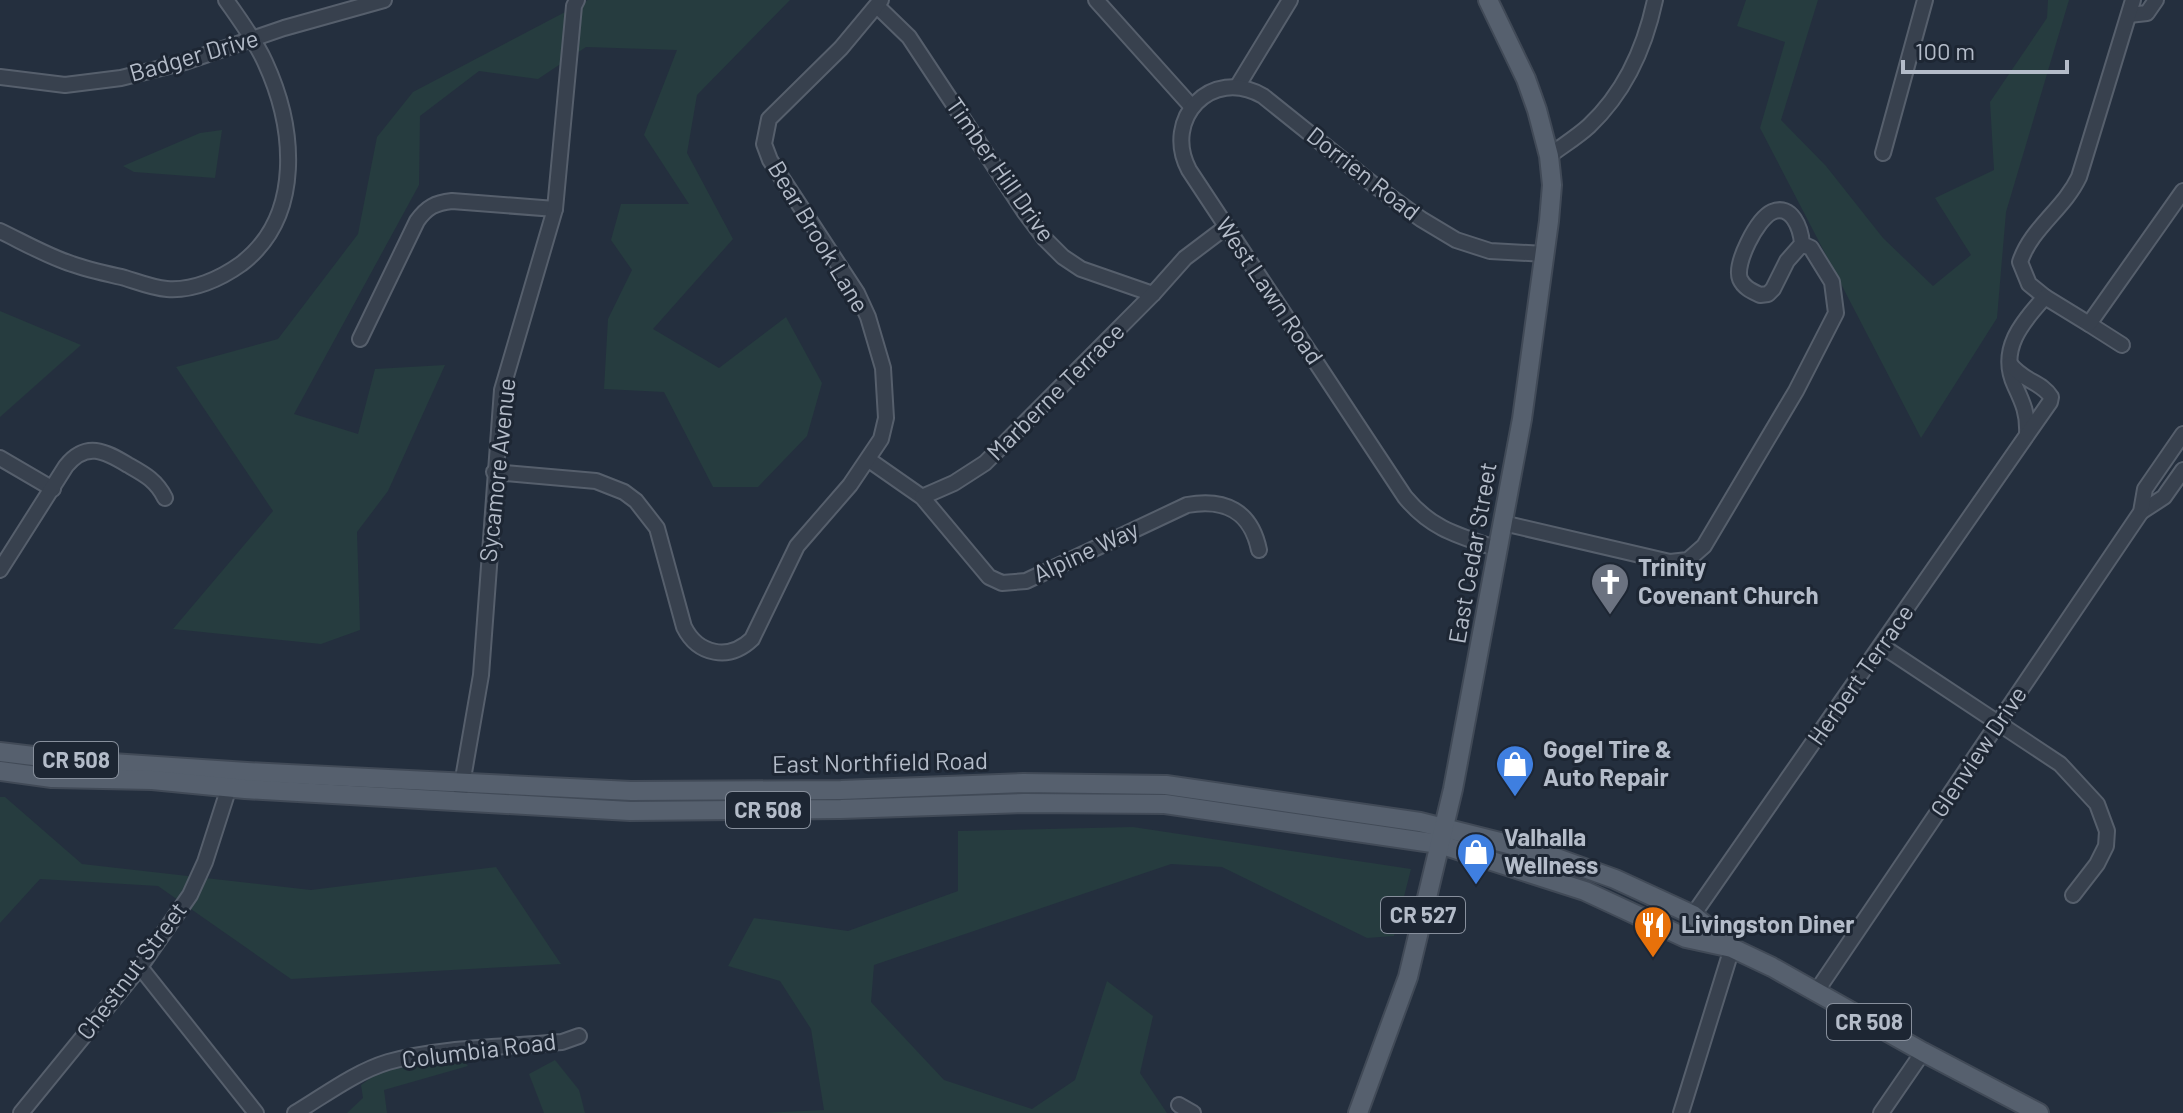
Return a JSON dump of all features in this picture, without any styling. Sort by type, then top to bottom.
[{"type":"main road","name":"East Cedar Street","points":[[1358,1113],[1408,977],[1442,835],[1522,419],[1545,254],[1552,185],[1549,156],[1526,79],[1488,0]]},
{"type":"main road","name":"East Northfield Road","points":[[0,752],[461,802],[630,811],[1165,804],[1442,835],[1614,903],[1686,938],[1732,948],[1816,992]]},
{"type":"main road","name":"East Northfield Road","points":[[0,771],[52,778],[462,783],[631,791],[1166,785],[1540,852],[1632,886],[1693,915],[1732,948]]},
{"type":"main road","points":[[1130,784],[1130,804]]},
{"type":"main road","points":[[964,785],[965,805]]},
{"type":"main road","points":[[795,790],[797,809]]},
{"type":"main road","points":[[630,811],[631,791]]},
{"type":"main road","points":[[1614,903],[1626,900],[1680,925],[1693,915]]},
{"type":"main road","name":"CR 508","points":[[1816,992],[2039,1113]]},
{"type":"street","points":[[0,231],[70,264],[165,289],[203,283],[237,267],[256,250],[271,230],[282,207],[288,182],[287,137],[275,86],[253,39],[226,0]]},
{"type":"street","name":"Badger Drive","points":[[0,77],[65,85],[121,78],[185,62],[384,0]]},
{"type":"street","name":"Sycamore Avenue","points":[[461,802],[481,675],[502,390],[555,209],[577,0]]},
{"type":"street","points":[[1096,0],[1192,107],[1209,93],[1237,87],[1290,0]]},
{"type":"street","points":[[1549,156],[1588,127],[1621,87],[1636,58],[1655,0]]},
{"type":"street","points":[[1883,153],[1925,0]]},
{"type":"street","points":[[2122,345],[2029,284],[2020,262],[2028,242],[2072,192],[2079,177],[2131,7],[2147,13],[2156,0]]},
{"type":"street","name":"Timber Hill Drive","points":[[879,3],[909,37],[1045,239],[1081,269],[1153,294]]},
{"type":"street","name":"Bear Brook Lane","points":[[494,472],[596,481],[624,492],[636,501],[657,528],[688,634],[699,646],[723,653],[739,649],[752,639],[797,546],[869,460],[881,439],[886,418],[883,368],[877,342],[857,293],[770,160],[764,135],[769,119],[778,107],[841,48],[879,3]]},
{"type":"street","name":"Dorrien Road","points":[[1237,87],[1263,96],[1374,185],[1456,240],[1490,251],[1545,254]]},
{"type":"street","name":"West Lawn Road","points":[[1192,107],[1182,127],[1184,160],[1405,497],[1419,514],[1452,534],[1498,549]]},
{"type":"street","points":[[2089,324],[2183,191]]},
{"type":"street","points":[[360,339],[425,209],[452,201],[555,209]]},
{"type":"street","points":[[1772,212],[1787,212],[1795,218],[1802,244],[1792,252],[1768,294],[1760,295],[1742,283],[1738,274],[1740,258],[1765,217],[1772,212]]},
{"type":"street","name":"Marberne Terrace","points":[[922,497],[954,483],[985,463],[1185,258],[1226,227]]},
{"type":"street","points":[[1503,523],[1670,562],[1688,560],[1704,546],[1796,391],[1836,313],[1832,282],[1811,248],[1802,244]]},
{"type":"street","points":[[2027,434],[2027,413],[2012,380],[2010,349],[2017,330],[2045,297]]},
{"type":"street","name":"Herbert Terrace","points":[[1693,915],[1882,646],[2051,397],[2044,388],[2022,378],[2010,364]]},
{"type":"street","name":"Glenview Drive","points":[[2141,512],[2145,489],[2183,434]]},
{"type":"street","points":[[0,570],[72,458],[97,450],[105,452],[152,479],[165,498]]},
{"type":"street","points":[[0,458],[53,489]]},
{"type":"street","points":[[869,460],[922,497]]},
{"type":"street","name":"Glenview Drive","points":[[1816,992],[2141,512],[2164,497],[2183,470]]},
{"type":"street","name":"Alpine Way","points":[[922,497],[989,577],[1002,583],[1026,581],[1187,505],[1203,502],[1232,508],[1244,518],[1255,533],[1259,550]]},
{"type":"street","points":[[1882,646],[2060,764],[2097,804],[2107,831],[2106,846],[2097,864],[2073,895]]},
{"type":"street","name":"Chestnut Street","points":[[21,1113],[140,967],[199,879],[232,778]]},
{"type":"street","points":[[1681,1113],[1732,948]]},
{"type":"street","points":[[140,967],[256,1113]]},
{"type":"street","name":"Columbia Road","points":[[295,1113],[362,1073],[388,1062],[421,1055],[562,1042],[579,1036]]},
{"type":"street","points":[[1881,1113],[1923,1052]]},
{"type":"street","points":[[1179,1105],[1193,1113]]},
{"type":"green space","points":[[588,0],[790,0],[697,95],[687,153],[733,239],[653,329],[719,368],[786,317],[822,383],[807,436],[758,487],[713,487],[664,392],[604,389],[608,319],[632,270],[611,240],[621,204],[689,204],[644,135],[677,50],[586,47],[538,79],[479,71],[420,116],[419,185],[294,414],[358,434],[375,369],[445,365],[388,491],[357,532],[360,630],[321,644],[173,629],[273,511],[176,367],[278,339],[358,234],[377,137],[413,92]]},
{"type":"green space","points":[[1746,0],[1818,0],[1781,120],[1826,166],[1883,238],[1933,286],[1971,255],[1935,198],[1994,170],[1990,102],[2047,18],[2048,0],[2069,0],[2006,212],[1997,318],[1921,438],[1760,128],[1785,42],[1737,26]]},
{"type":"green space","points":[[222,130],[215,178],[134,172],[123,166],[200,133]]},
{"type":"green space","points":[[0,311],[81,345],[0,417]]},
{"type":"green space","points":[[0,797],[5,797],[82,864],[311,890],[496,867],[561,964],[291,979],[158,886],[40,879],[0,923]]},
{"type":"green space","points":[[1133,827],[1411,869],[1394,936],[1367,938],[1222,867],[1171,864],[874,965],[871,1002],[944,1080],[1032,1109],[1075,1080],[1107,981],[1153,1016],[1140,1073],[1167,1113],[760,1113],[824,1110],[811,1029],[780,981],[728,966],[754,918],[848,931],[958,891],[958,831]]},
{"type":"green space","points":[[460,1057],[468,1066],[384,1090],[387,1113],[347,1113],[363,1098],[361,1085],[379,1072]]},
{"type":"green space","points":[[555,1060],[579,1090],[585,1113],[544,1113],[529,1074]]},
{"type":"place","name":"Trinity Covenant Church","points":[[1610,616]]},
{"type":"place","name":"Gogel Tire & Auto Repair","points":[[1515,798]]},
{"type":"place","name":"Valhalla Wellness","points":[[1476,886]]},
{"type":"place","name":"Livingston Diner","points":[[1653,959]]}]
